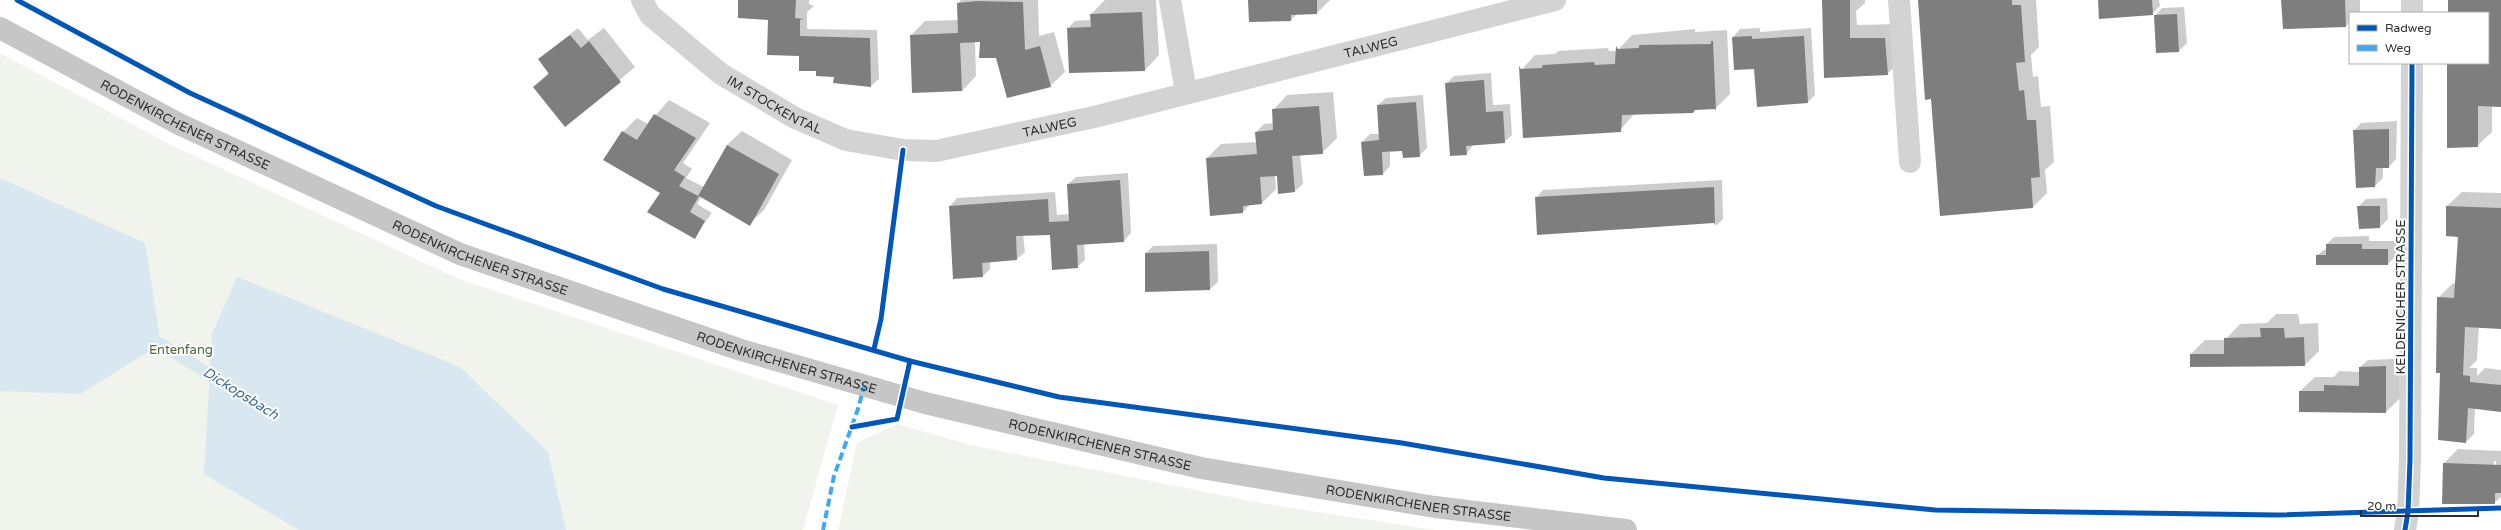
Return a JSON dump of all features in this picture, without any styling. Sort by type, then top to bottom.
[{"type":"main road","name":"RODENKIRCHENER STRASSE","points":[[0,28],[179,124],[460,254],[741,350],[925,403],[1201,468],[1435,507],[1626,530]]},
{"type":"street","name":"IM STOCKENTAL","points":[[642,0],[650,15],[721,74],[795,118],[846,140],[903,150],[936,150]]},
{"type":"street","points":[[1170,0],[1186,92]]},
{"type":"street","name":"TALWEG","points":[[936,150],[1094,117],[1186,92],[1555,0]]},
{"type":"street","points":[[1899,0],[1910,162]]},
{"type":"street","points":[[2412,0],[2412,12]]},
{"type":"street","name":"KELDENICHER STRASSE","points":[[2405,530],[2408,512],[2410,460],[2412,64]]},
{"type":"green space","name":"Entenfang","points":[[0,53],[171,145],[459,279],[838,405],[803,530],[0,530]]},
{"type":"green space","points":[[897,424],[970,445],[1266,504],[1435,530],[838,530],[857,443]]},
{"type":"water","points":[[0,178],[145,243],[161,344],[80,394],[0,391]]},
{"type":"water","points":[[237,277],[460,367],[548,452],[566,530],[299,530],[204,474],[212,334]]},
{"type":"building","points":[[738,0],[796,0],[795,18],[804,19],[800,20],[800,36],[870,38],[871,87],[833,83],[834,77],[816,76],[816,71],[799,71],[799,56],[767,55],[768,20],[738,18]]},
{"type":"building","points":[[1248,0],[1317,0],[1317,14],[1291,15],[1291,21],[1249,22]]},
{"type":"building","points":[[1822,0],[1850,0],[1850,38],[1885,38],[1888,75],[1824,78]]},
{"type":"building","points":[[1918,0],[2012,0],[2012,5],[2021,5],[2025,62],[2016,63],[2019,91],[2024,90],[2027,120],[2036,120],[2040,177],[2031,178],[2033,208],[1940,216],[1931,99],[1925,100]]},
{"type":"building","points":[[2098,0],[2152,0],[2153,15],[2099,19]]},
{"type":"building","points":[[2281,0],[2345,0],[2346,27],[2283,29]]},
{"type":"building","points":[[2448,0],[2501,0],[2501,107],[2478,106],[2478,147],[2447,148],[2447,64],[2489,64],[2489,12],[2448,12]]},
{"type":"building","points":[[978,1],[1023,2],[1025,50],[1040,46],[1051,87],[1007,98],[996,58],[979,58],[980,42],[960,43],[962,91],[912,93],[910,35],[958,33],[957,3]]},
{"type":"building","points":[[1142,12],[1145,71],[1069,73],[1067,28],[1091,27],[1090,14]]},
{"type":"building","points":[[2177,14],[2179,52],[2156,53],[2154,15]]},
{"type":"building","points":[[570,35],[581,48],[589,41],[621,82],[565,127],[533,87],[549,74],[538,59]]},
{"type":"building","points":[[1752,36],[1752,39],[1804,36],[1808,103],[1757,107],[1754,69],[1734,70],[1732,37]]},
{"type":"building","points":[[1711,41],[1713,41],[1716,111],[1715,109],[1695,110],[1693,113],[1622,115],[1621,132],[1523,138],[1519,66],[1521,69],[1542,68],[1543,65],[1594,62],[1595,65],[1615,64],[1616,46],[1618,49],[1639,48],[1639,45],[1711,44]]},
{"type":"building","points":[[1484,80],[1486,112],[1503,111],[1505,143],[1466,146],[1467,155],[1450,156],[1445,83]]},
{"type":"building","points":[[1416,102],[1420,157],[1403,158],[1402,151],[1382,152],[1383,175],[1364,176],[1361,142],[1379,140],[1377,105]]},
{"type":"building","points":[[1319,106],[1323,154],[1292,156],[1295,192],[1278,194],[1277,176],[1260,177],[1262,204],[1243,206],[1243,213],[1210,216],[1206,158],[1257,154],[1255,132],[1273,130],[1272,109]]},
{"type":"building","points":[[654,114],[696,138],[674,170],[685,177],[679,186],[698,196],[727,145],[779,174],[750,226],[699,196],[690,212],[705,221],[695,239],[647,212],[660,193],[603,160],[622,131],[637,140]]},
{"type":"building","points":[[2389,129],[2389,168],[2376,168],[2375,187],[2356,188],[2353,130]]},
{"type":"building","points":[[1120,180],[1124,242],[1077,245],[1078,268],[1052,270],[1050,235],[1016,236],[1017,260],[982,263],[983,277],[953,279],[949,206],[1048,199],[1049,222],[1069,221],[1067,184]]},
{"type":"building","points":[[1714,187],[1715,225],[1714,223],[1537,235],[1535,197]]},
{"type":"building","points":[[2357,206],[2380,206],[2380,228],[2359,229]]},
{"type":"building","points":[[2446,206],[2501,208],[2501,329],[2465,327],[2463,375],[2470,376],[2470,382],[2501,385],[2501,412],[2468,408],[2466,443],[2438,440],[2440,373],[2436,373],[2437,297],[2454,298],[2458,237],[2446,236]]},
{"type":"building","points":[[2326,244],[2362,244],[2362,249],[2388,249],[2388,265],[2316,265],[2316,255],[2326,255]]},
{"type":"building","points":[[1209,251],[1210,290],[1145,292],[1145,253]]},
{"type":"building","points":[[2260,328],[2284,328],[2285,338],[2304,337],[2305,366],[2190,367],[2190,354],[2224,354],[2224,338],[2261,337]]},
{"type":"building","points":[[2386,366],[2386,413],[2299,412],[2299,391],[2324,391],[2324,385],[2359,386],[2359,367]]},
{"type":"building","points":[[2443,463],[2501,465],[2501,493],[2495,493],[2495,504],[2442,504]]},
{"type":"waterway","name":"Dickopsbach","points":[[145,340],[161,344],[223,383]]},
{"type":"marked path","points":[[823,530],[834,476],[858,409],[864,386]]},
{"type":"cycle path","points":[[17,0],[190,93],[436,206],[663,289],[910,361],[1059,397],[1402,443],[1604,478],[1935,510],[2277,515],[2501,508]]},
{"type":"cycle path","points":[[2405,530],[2408,512],[2410,460],[2412,64]]},
{"type":"cycle path","points":[[874,349],[881,319],[903,150]]},
{"type":"cycle path","points":[[852,427],[897,419],[910,361]]}]
